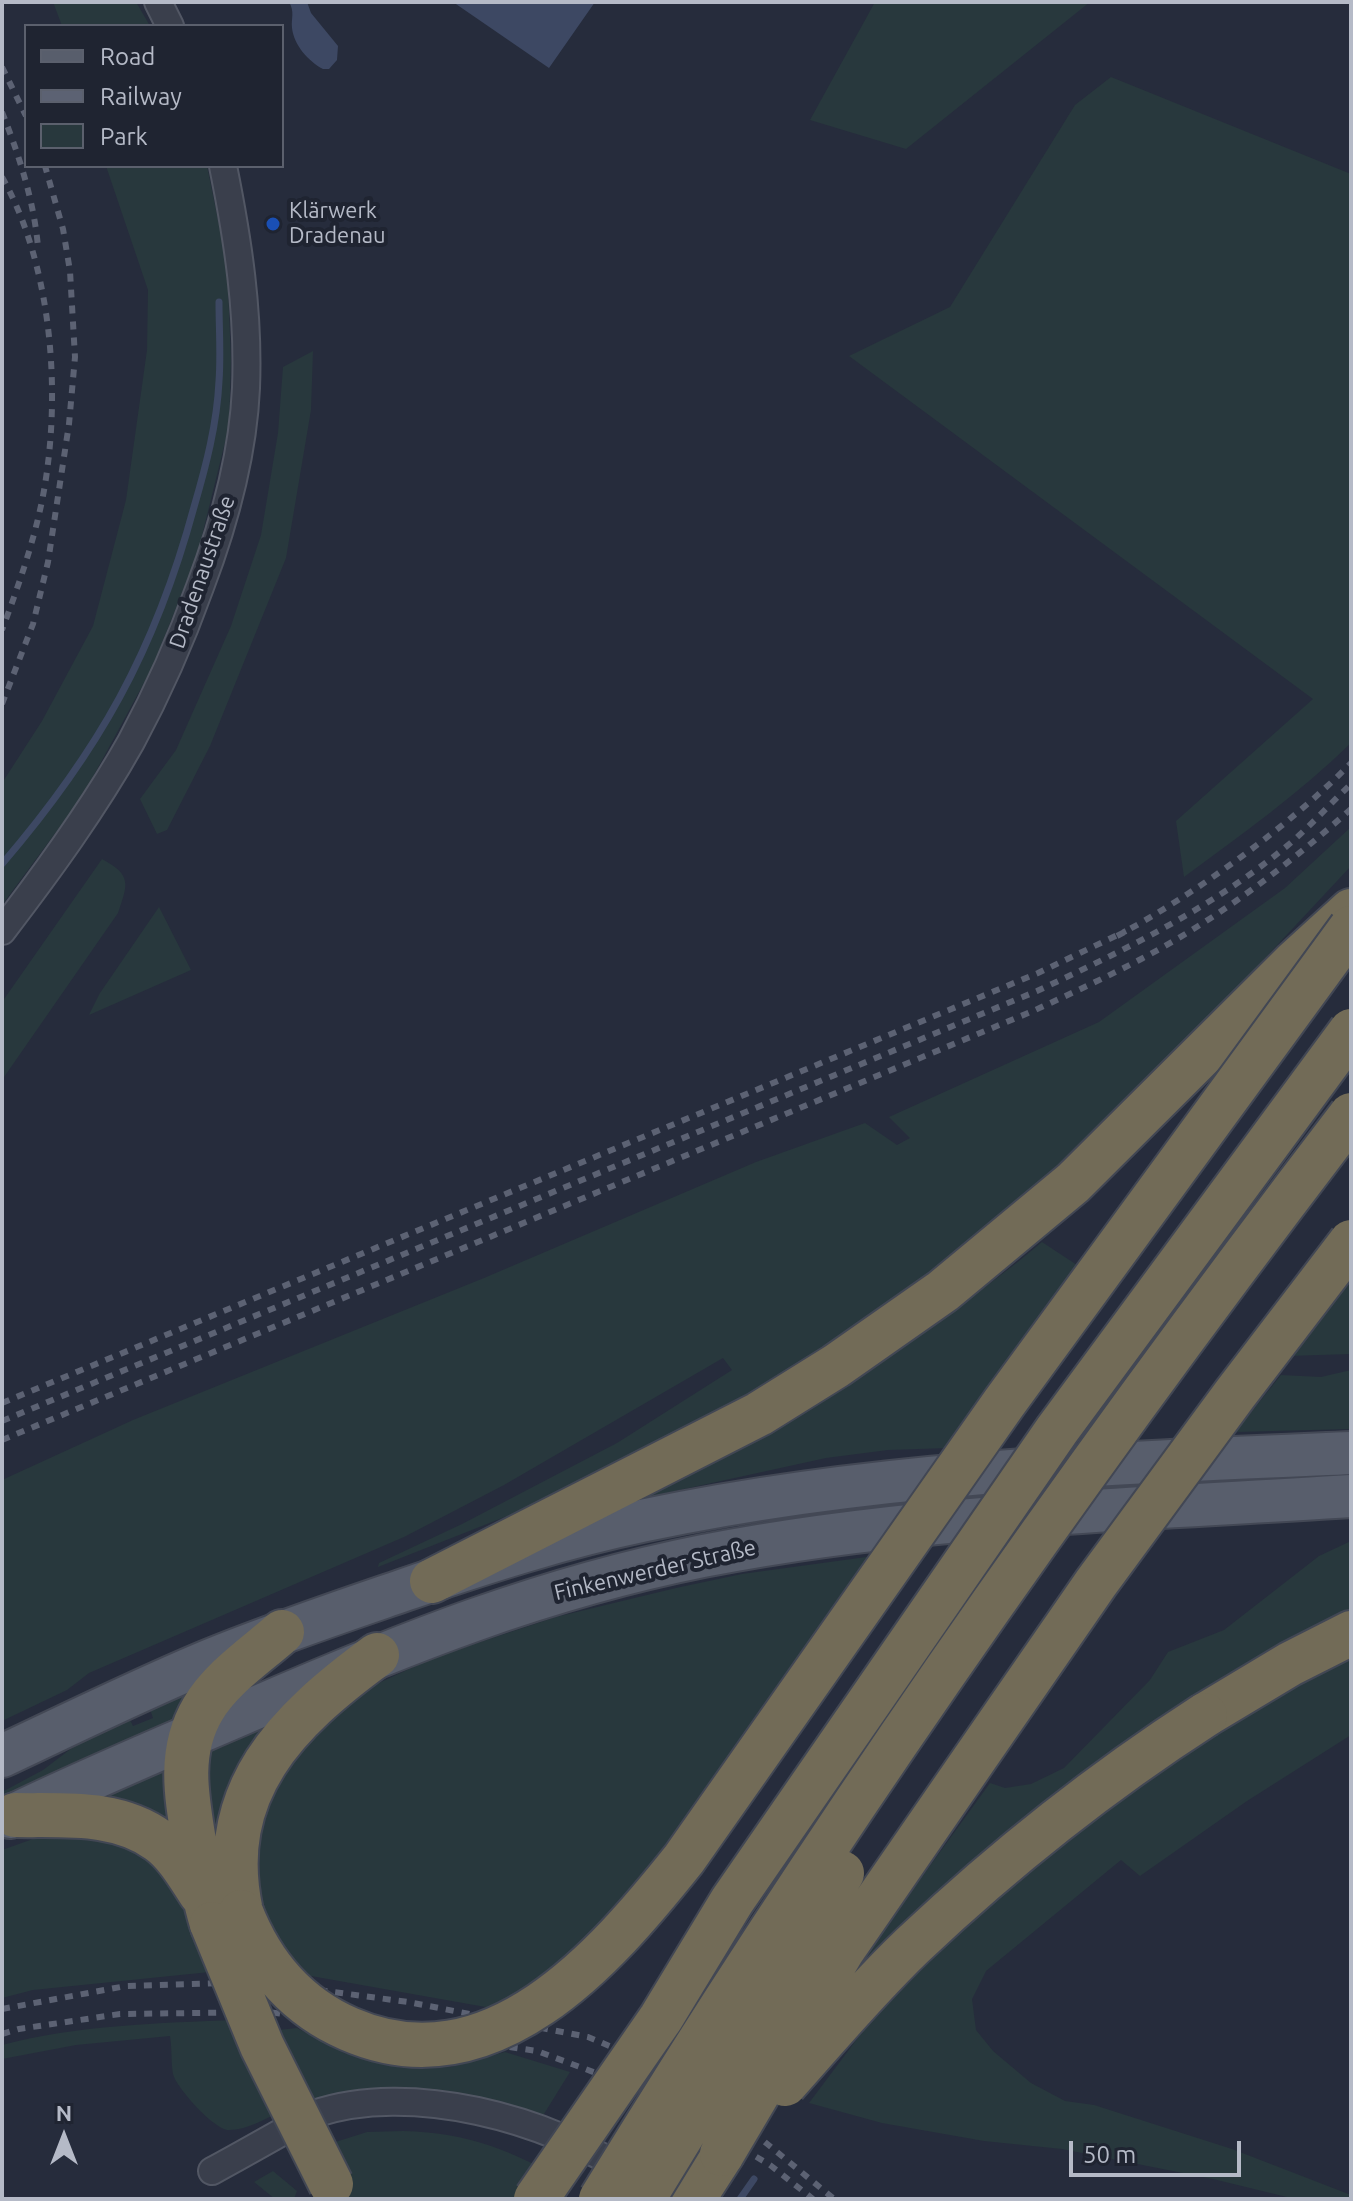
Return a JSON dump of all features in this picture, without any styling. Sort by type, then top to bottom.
[{"type":"highway","points":[[432,1581],[759,1414],[836,1366],[943,1291],[1073,1183],[1294,963],[1351,911]]},
{"type":"highway","points":[[8,1818],[88,1816],[135,1827],[160,1842],[219,1912],[259,1951],[290,1991],[329,2020],[370,2036],[429,2046],[474,2039],[520,2018],[556,1995],[612,1942],[684,1859],[1004,1403],[1351,928]]},
{"type":"highway","points":[[536,2199],[661,2018],[732,1901],[1048,1443],[1351,1031]]},
{"type":"highway","points":[[601,2199],[763,1940],[901,1733],[1094,1460],[1351,1115]]},
{"type":"highway","points":[[643,2199],[860,1844],[1147,1433],[1351,1158]]},
{"type":"highway","points":[[693,2199],[842,1951],[1096,1583],[1351,1242]]},
{"type":"highway","points":[[282,1632],[222,1685],[204,1707],[186,1755],[186,1791],[219,1912],[262,2046],[336,2199]]},
{"type":"highway","points":[[722,2154],[913,1945],[1012,1858],[1101,1786],[1205,1715],[1290,1664],[1351,1633]]},
{"type":"highway","points":[[219,1912],[237,1890],[235,1861],[243,1813],[257,1773],[298,1719],[377,1655]]},
{"type":"main road","name":"Finkenwerder Straße","points":[[2,1756],[158,1682],[282,1632],[514,1553],[645,1520],[721,1505],[971,1473],[1351,1453]]},
{"type":"main road","name":"Finkenwerder Straße","points":[[8,1818],[377,1655],[500,1609],[582,1584],[761,1546],[949,1522],[1351,1496]]},
{"type":"street","points":[[158,2],[169,24]]},
{"type":"street","name":"Dradenaustraße","points":[[2,931],[48,870],[130,743],[178,645],[214,552],[233,484],[246,390],[243,276],[223,168]]},
{"type":"street","points":[[212,2171],[314,2114],[359,2105],[404,2102],[444,2105],[521,2122],[583,2147],[619,2167],[661,2199]]},
{"type":"green space","points":[[53,2],[136,2],[149,24],[61,24]]},
{"type":"green space","points":[[875,2],[1090,2],[906,149],[810,120]]},
{"type":"green space","points":[[1111,77],[1351,174],[1351,743],[1291,796],[1184,877],[1176,821],[1313,699],[849,356],[950,307],[1075,105]]},
{"type":"green space","points":[[107,168],[207,168],[227,263],[231,360],[229,426],[197,556],[152,668],[82,797],[2,905],[2,783],[42,721],[93,626],[126,500],[147,350],[148,290]]},
{"type":"green space","points":[[313,351],[311,410],[286,558],[210,746],[167,830],[157,834],[140,799],[176,750],[231,626],[261,535],[278,433],[283,367]]},
{"type":"green space","points":[[1351,827],[1351,866],[1068,1160],[910,1296],[758,1398],[525,1509],[378,1567],[379,1563],[462,1524],[617,1443],[732,1370],[723,1358],[504,1485],[404,1537],[89,1673],[67,1690],[2,1721],[2,1480],[133,1420],[484,1278],[756,1162],[865,1123],[897,1145],[910,1138],[889,1117],[1099,1022],[1285,888]]},
{"type":"green space","points":[[102,859],[119,870],[125,881],[118,913],[2,1080],[2,1002]]},
{"type":"green space","points":[[159,907],[191,970],[89,1015],[100,993]]},
{"type":"green space","points":[[1042,1242],[1080,1267],[949,1448],[888,1450],[826,1458],[625,1502],[892,1350],[994,1280]]},
{"type":"green space","points":[[1351,1281],[1351,1354],[1288,1356]]},
{"type":"green space","points":[[1351,1370],[1351,1429],[1235,1432],[1281,1375],[1321,1377]]},
{"type":"green space","points":[[1351,1541],[1351,1615],[1178,1709],[1113,1751],[995,1842],[922,1909],[854,1980],[850,1976],[990,1783],[1005,1788],[1031,1784],[1064,1768],[1150,1680],[1168,1652],[1224,1630],[1319,1556]]},
{"type":"green space","points":[[874,1556],[757,1727],[581,1953],[508,2011],[294,1973],[268,1929],[249,1867],[255,1821],[283,1763],[368,1688],[435,1657],[556,1617],[742,1574]]},
{"type":"green space","points":[[1351,1651],[1351,1735],[1247,1801],[1140,1876],[1121,1860],[986,1971],[972,1999],[976,2030],[993,2051],[1031,2083],[1065,2101],[1094,2105],[1232,2149],[1351,2195],[1351,2199],[1295,2199],[1062,2149],[984,2141],[882,2123],[809,2103],[875,2015],[923,1965],[1080,1828],[1250,1706]]},
{"type":"green space","points":[[197,1685],[176,1727],[2,1806],[2,1792],[43,1770],[89,1735],[128,1716],[133,1726],[153,1718],[149,1706]]},
{"type":"green space","points":[[295,1706],[215,1873],[205,1745]]},
{"type":"green space","points":[[167,1763],[178,1839],[87,1804]]},
{"type":"green space","points":[[47,1834],[133,1843],[184,1893],[210,1972],[33,1990],[2,1998],[2,1850]]},
{"type":"green space","points":[[237,2020],[282,2111],[236,2130],[214,2123],[181,2088],[173,2074],[170,2036],[76,2045],[2,2059],[2,2045],[60,2033],[119,2026]]},
{"type":"green space","points":[[297,2028],[344,2053],[402,2068],[451,2067],[505,2052],[570,2072],[539,2122],[353,2095],[313,2101],[278,2030]]},
{"type":"green space","points":[[403,2131],[471,2140],[529,2162],[571,2183],[562,2199],[314,2199],[311,2189],[323,2146],[367,2132]]},
{"type":"green space","points":[[273,2171],[297,2191],[294,2199],[275,2199],[254,2182]]},
{"type":"water","points":[[289,2],[307,2],[311,13],[338,46],[337,60],[329,69],[317,66],[299,46],[293,34]]},
{"type":"water","points":[[453,2],[595,2],[549,68]]},
{"type":"waterway","points":[[2,864],[67,781],[95,739],[120,697],[161,608],[179,559],[213,429],[220,371],[219,302]]},
{"type":"waterway","points":[[740,2199],[754,2179]]},
{"type":"railway","points":[[2,67],[24,112]]},
{"type":"railway","points":[[2,112],[25,178],[38,247]]},
{"type":"railway","points":[[2,704],[33,624],[48,562],[69,424],[75,357],[70,271],[63,229],[46,168]]},
{"type":"railway","points":[[2,177],[31,245],[40,282],[47,320],[52,397],[51,435],[40,511],[2,630]]},
{"type":"railway","points":[[1117,936],[1209,880],[1271,834],[1351,763]]},
{"type":"railway","points":[[2,1421],[1071,975],[1171,924],[1234,885],[1294,840],[1351,784]]},
{"type":"railway","points":[[2,1440],[1075,992],[1171,942],[1225,908],[1277,871],[1351,809]]},
{"type":"railway","points":[[2,1403],[1038,973],[1126,931]]},
{"type":"railway","points":[[2,2009],[126,1986],[259,1982],[408,2002],[588,2037],[662,2068],[720,2105],[834,2199]]},
{"type":"railway","points":[[2,2034],[120,2014],[269,2012],[537,2051],[647,2092],[770,2165],[813,2199]]},
{"type":"place","name":"Klärwerk Dradenau","points":[[273,224]]}]
